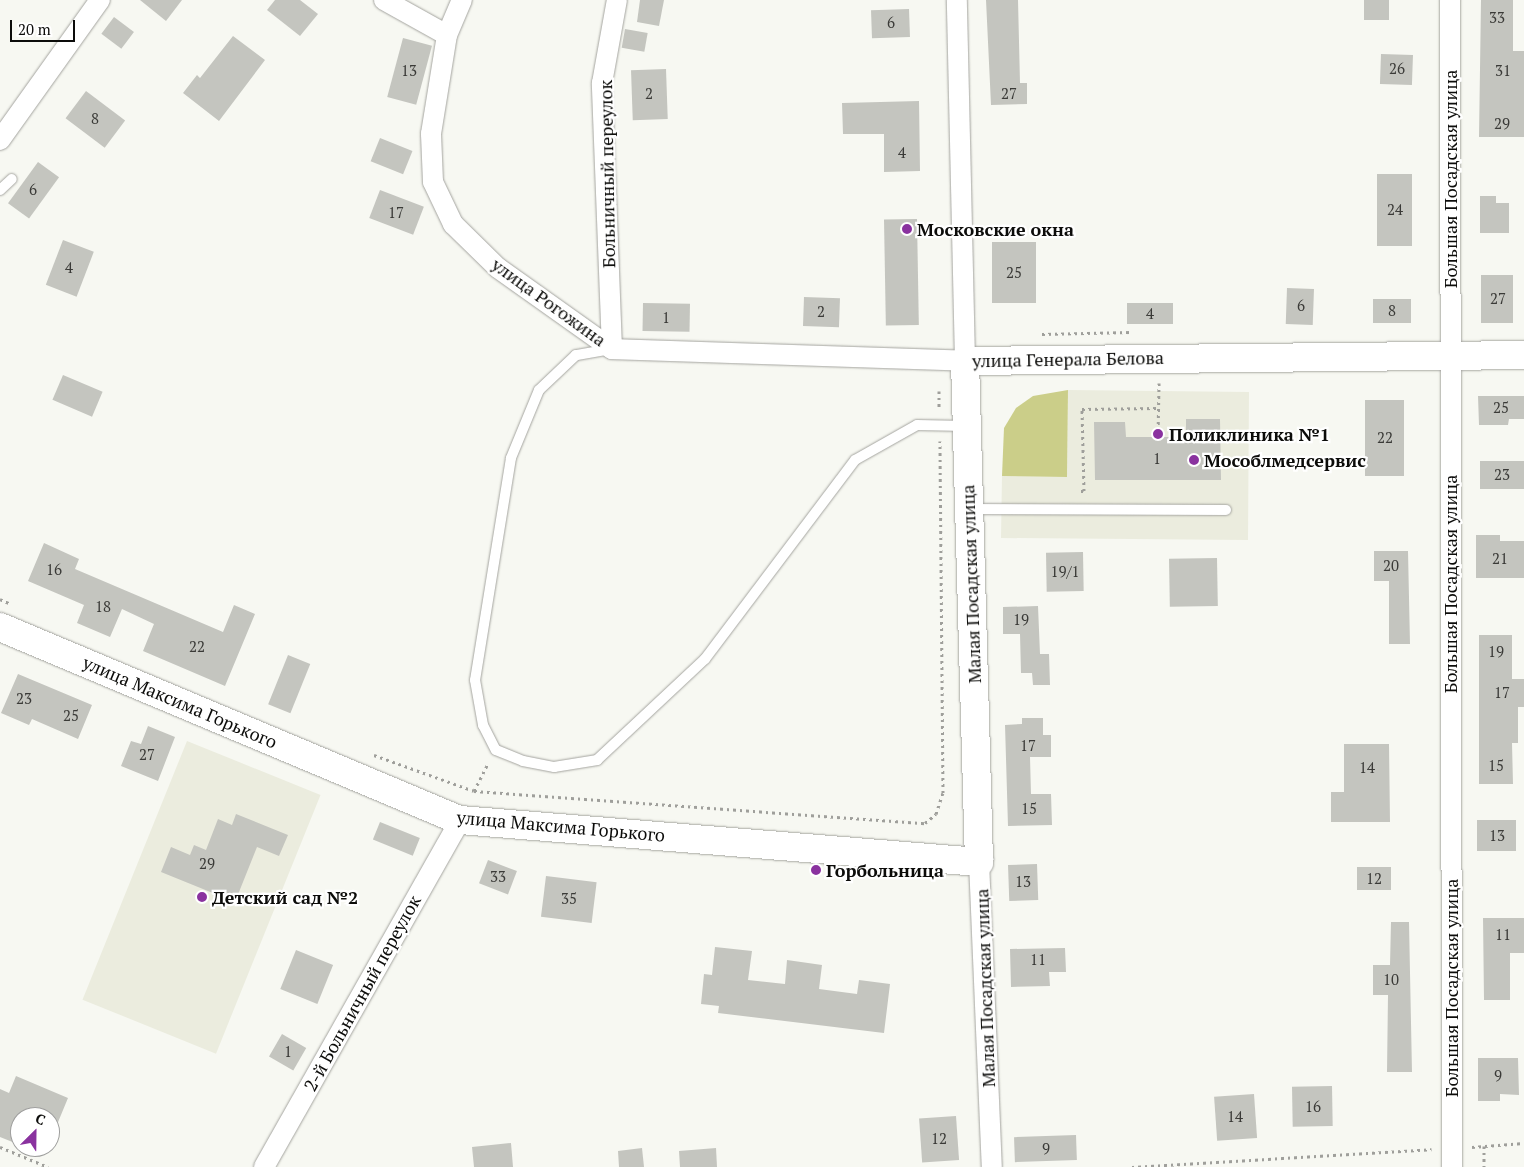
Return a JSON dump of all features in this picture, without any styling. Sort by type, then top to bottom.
[{"type":"main road","name":"улица Генерала Белова","points":[[958,361],[1449,354],[1524,355]]},
{"type":"main road","name":"Малая Посадская улица","points":[[958,361],[967,426],[979,862]]},
{"type":"main road","name":"улица Максима Горького","points":[[0,627],[460,820],[979,862]]},
{"type":"street","points":[[0,140],[100,0]]},
{"type":"street","points":[[384,0],[447,35]]},
{"type":"street","name":"улица Рогожина","points":[[462,0],[447,35],[431,134],[433,182],[453,224],[498,268],[612,349]]},
{"type":"street","name":"Больничный переулок","points":[[612,349],[602,83],[617,0]]},
{"type":"street","name":"Малая Посадская улица","points":[[957,0],[958,361]]},
{"type":"street","name":"Большая Посадская улица","points":[[1450,0],[1449,354],[1452,1158]]},
{"type":"street","name":"улица Генерала Белова","points":[[612,349],[958,361]]},
{"type":"street","name":"2-й Больничный переулок","points":[[264,1167],[460,820]]},
{"type":"street","name":"Малая Посадская улица","points":[[979,862],[992,1167]]},
{"type":"lane","points":[[0,190],[12,179]]},
{"type":"lane","points":[[612,349],[576,355],[538,390],[511,458],[475,680],[483,725],[496,750],[523,761],[554,767],[597,760],[705,659],[855,460],[917,426],[967,426]]},
{"type":"lane","points":[[969,500],[1226,510]]},
{"type":"path","points":[[1039,334],[1141,332]]},
{"type":"path","points":[[368,753],[474,791],[926,823],[936,814],[944,792],[939,379],[958,361]]},
{"type":"path","points":[[1074,492],[1084,491],[1082,408],[1158,408]]},
{"type":"path","points":[[940,492],[969,500]]},
{"type":"path","points":[[0,599],[18,606]]},
{"type":"path","points":[[474,791],[496,750]]},
{"type":"path","points":[[1132,1167],[1452,1158],[1484,1146],[1524,1144]]},
{"type":"path","points":[[1484,1146],[1484,1167]]},
{"type":"path","points":[[0,1147],[48,1167]]},
{"type":"shaded area","name":"Поликлиника №1","points":[[1068,390],[1249,392],[1248,540],[1001,538],[1002,476],[1067,477]]},
{"type":"shaded area","name":"Детский сад №2","points":[[187,741],[321,795],[216,1054],[82,1000]]},
{"type":"green space","points":[[1068,390],[1067,477],[1002,476],[1004,428],[1016,408],[1033,396]]},
{"type":"building","points":[[140,0],[182,0],[166,21]]},
{"type":"building","points":[[275,0],[300,0],[318,14],[300,36],[267,10]]},
{"type":"building","points":[[640,0],[664,0],[659,26],[637,22]]},
{"type":"building","points":[[986,0],[1018,0],[1020,83],[1027,83],[1027,104],[991,105]]},
{"type":"building","points":[[1364,0],[1389,0],[1389,20],[1364,20]]},
{"type":"building","points":[[1481,0],[1513,0],[1513,51],[1524,51],[1524,137],[1479,137]]},
{"type":"building","points":[[909,9],[910,37],[872,38],[871,10]]},
{"type":"building","points":[[114,17],[134,32],[121,49],[101,34]]},
{"type":"building","points":[[625,29],[648,33],[644,52],[622,48]]},
{"type":"building","points":[[233,36],[265,60],[219,121],[183,93],[197,75],[200,78]]},
{"type":"building","points":[[403,38],[432,46],[416,105],[387,97]]},
{"type":"building","points":[[1381,54],[1413,55],[1412,85],[1380,84]]},
{"type":"building","points":[[666,69],[668,119],[633,120],[631,70]]},
{"type":"building","points":[[86,91],[125,120],[105,148],[66,118]]},
{"type":"building","points":[[919,101],[920,171],[884,172],[884,134],[843,134],[842,103]]},
{"type":"building","points":[[380,138],[412,151],[403,174],[371,161]]},
{"type":"building","points":[[38,162],[59,177],[29,219],[8,203]]},
{"type":"building","points":[[1377,174],[1412,174],[1412,246],[1377,246]]},
{"type":"building","points":[[380,190],[424,207],[413,235],[369,218]]},
{"type":"building","points":[[1480,196],[1496,196],[1496,203],[1509,203],[1509,233],[1480,233]]},
{"type":"building","points":[[917,219],[919,325],[886,326],[884,220]]},
{"type":"building","points":[[63,240],[94,252],[77,297],[46,285]]},
{"type":"building","points":[[992,242],[1036,242],[1036,303],[992,303]]},
{"type":"building","points":[[1481,275],[1513,275],[1513,323],[1481,323]]},
{"type":"building","points":[[1287,288],[1314,289],[1313,325],[1286,324]]},
{"type":"building","points":[[804,297],[840,298],[839,327],[803,326]]},
{"type":"building","points":[[1373,299],[1411,299],[1411,323],[1373,323]]},
{"type":"building","points":[[643,303],[690,304],[690,332],[643,331]]},
{"type":"building","points":[[1127,303],[1173,303],[1173,324],[1127,324]]},
{"type":"building","points":[[63,375],[103,392],[92,417],[52,400]]},
{"type":"building","points":[[1478,396],[1524,396],[1524,419],[1509,419],[1508,425],[1479,425]]},
{"type":"building","points":[[1365,400],[1404,400],[1404,476],[1365,476]]},
{"type":"building","points":[[1186,419],[1220,419],[1221,480],[1095,480],[1094,422],[1125,422],[1126,437],[1186,437]]},
{"type":"building","points":[[1480,461],[1524,461],[1524,489],[1480,489]]},
{"type":"building","points":[[1476,535],[1500,535],[1500,541],[1524,541],[1524,578],[1476,578]]},
{"type":"building","points":[[44,543],[79,559],[75,569],[223,632],[234,605],[255,614],[225,686],[143,651],[154,624],[122,609],[110,637],[77,623],[84,605],[28,581]]},
{"type":"building","points":[[1374,551],[1408,551],[1410,644],[1389,644],[1389,581],[1374,581]]},
{"type":"building","points":[[1083,552],[1084,591],[1047,592],[1046,553]]},
{"type":"building","points":[[1217,558],[1218,606],[1170,607],[1169,559]]},
{"type":"building","points":[[1038,606],[1040,654],[1049,654],[1050,685],[1033,685],[1032,673],[1021,673],[1020,634],[1003,634],[1003,607]]},
{"type":"building","points":[[1479,635],[1512,635],[1512,679],[1524,679],[1524,707],[1518,707],[1518,743],[1512,743],[1513,784],[1479,784]]},
{"type":"building","points":[[288,655],[310,664],[290,713],[268,704]]},
{"type":"building","points":[[18,674],[92,705],[78,739],[32,719],[29,725],[1,713]]},
{"type":"building","points":[[1022,718],[1043,718],[1043,735],[1051,735],[1051,757],[1030,757],[1031,794],[1051,794],[1052,825],[1008,826],[1005,725],[1022,724]]},
{"type":"building","points":[[148,726],[175,737],[158,781],[121,766],[131,741],[141,744]]},
{"type":"building","points":[[1344,744],[1389,744],[1390,822],[1331,822],[1331,792],[1344,792]]},
{"type":"building","points":[[236,814],[288,835],[279,856],[257,847],[235,902],[161,872],[171,847],[190,855],[194,845],[206,850],[218,819],[232,825]]},
{"type":"building","points":[[1477,820],[1516,820],[1516,851],[1477,851]]},
{"type":"building","points":[[380,822],[420,838],[413,856],[373,840]]},
{"type":"building","points":[[488,860],[517,871],[508,894],[479,883]]},
{"type":"building","points":[[1037,864],[1038,900],[1009,901],[1008,865]]},
{"type":"building","points":[[1357,867],[1391,867],[1391,890],[1357,890]]},
{"type":"building","points":[[546,876],[597,882],[592,923],[541,917]]},
{"type":"building","points":[[1483,918],[1524,918],[1524,953],[1510,953],[1510,1000],[1484,1000]]},
{"type":"building","points":[[1391,922],[1409,922],[1412,1072],[1387,1072],[1388,995],[1373,995],[1373,965],[1390,965]]},
{"type":"building","points":[[715,947],[752,951],[748,980],[785,984],[787,960],[822,965],[819,989],[857,994],[859,980],[890,984],[884,1033],[718,1013],[719,1006],[701,1004],[704,974],[712,975]]},
{"type":"building","points":[[1065,948],[1066,972],[1049,972],[1050,986],[1011,987],[1010,949]]},
{"type":"building","points":[[296,950],[333,965],[317,1004],[280,989]]},
{"type":"building","points":[[282,1034],[306,1048],[293,1071],[269,1057]]},
{"type":"building","points":[[1478,1058],[1518,1058],[1519,1095],[1500,1094],[1500,1101],[1478,1101]]},
{"type":"building","points":[[16,1076],[68,1098],[60,1117],[60,1107],[10,1107],[10,1141],[0,1137],[0,1089],[9,1093]]},
{"type":"building","points":[[1332,1086],[1333,1126],[1293,1127],[1292,1087]]},
{"type":"building","points":[[1254,1094],[1257,1138],[1217,1141],[1214,1097]]},
{"type":"building","points":[[956,1116],[959,1160],[922,1162],[919,1119]]},
{"type":"building","points":[[1076,1135],[1077,1160],[1015,1162],[1014,1137]]},
{"type":"building","points":[[511,1143],[513,1167],[474,1167],[472,1147]]},
{"type":"building","points":[[642,1148],[644,1167],[619,1167],[618,1151]]},
{"type":"building","points":[[716,1148],[717,1167],[680,1167],[679,1151]]},
{"type":"place","name":"Московские окна","points":[[907,229]]},
{"type":"place","name":"Поликлиника №1","points":[[1158,434]]},
{"type":"place","name":"Мособлмедсервис","points":[[1194,460]]},
{"type":"place","name":"Горбольница","points":[[816,870]]},
{"type":"place","name":"Детский сад №2","points":[[202,897]]}]
